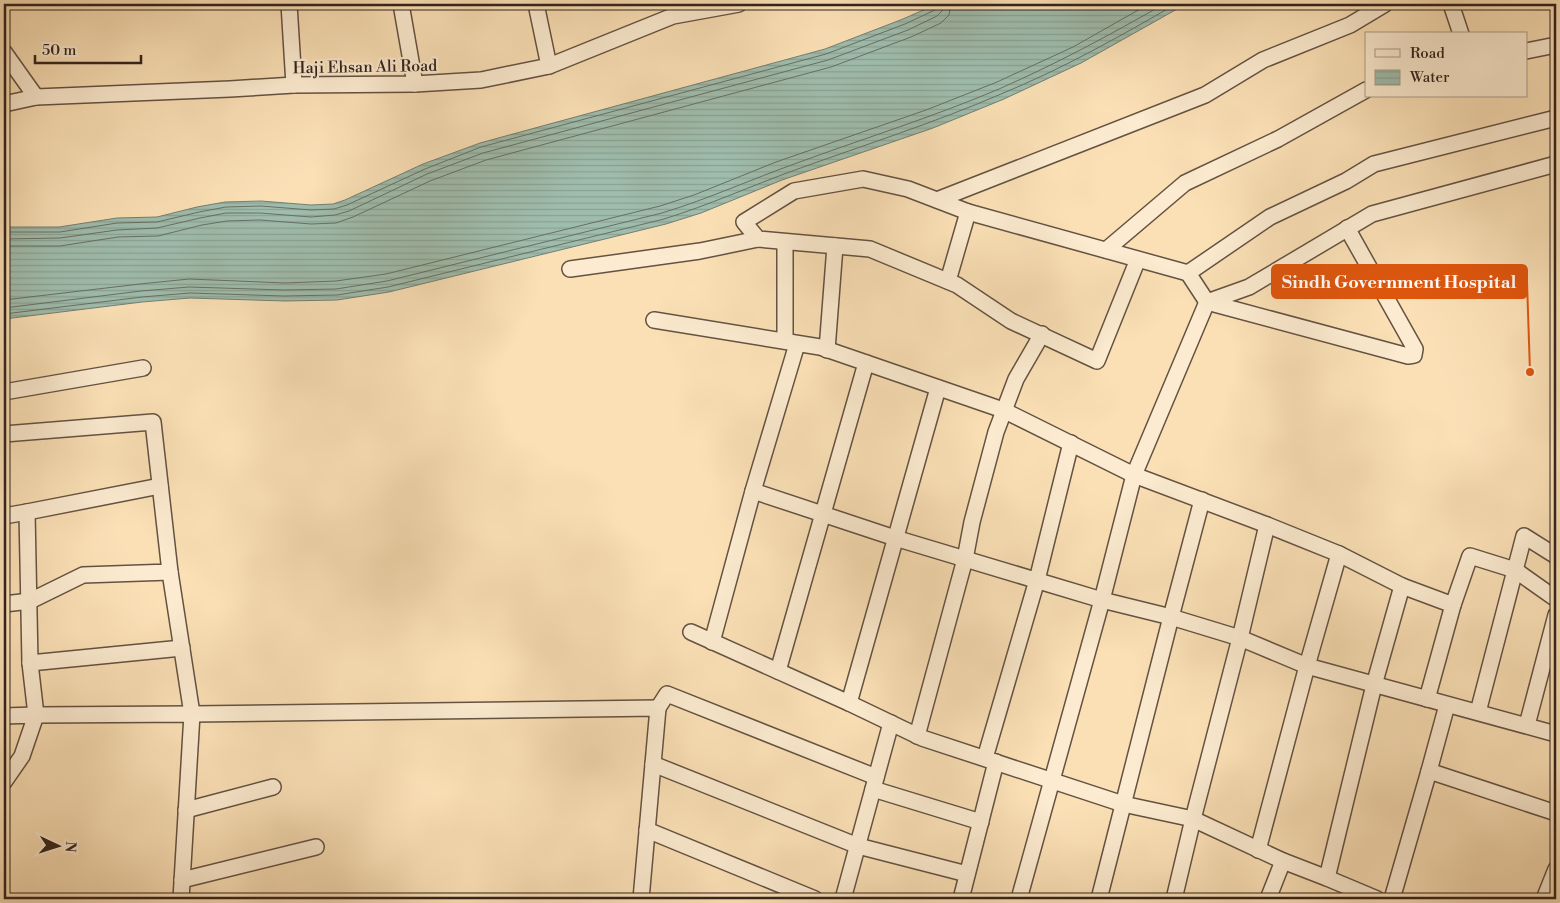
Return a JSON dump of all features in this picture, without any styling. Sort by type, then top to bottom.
[{"type":"street","points":[[289,4],[294,85]]},
{"type":"street","points":[[401,4],[415,84]]},
{"type":"street","points":[[536,4],[549,66]]},
{"type":"street","name":"Haji Ehsan Ali Road","points":[[4,104],[36,97],[294,85],[415,84],[481,80],[549,66],[671,10],[739,4]]},
{"type":"street","points":[[937,200],[1205,95],[1263,60],[1350,25],[1385,4]]},
{"type":"street","points":[[1451,4],[1460,32]]},
{"type":"street","points":[[1528,51],[1556,45]]},
{"type":"street","points":[[4,52],[36,97]]},
{"type":"street","points":[[1106,250],[1185,183],[1278,139],[1365,91]]},
{"type":"street","points":[[1188,273],[1270,217],[1346,181],[1374,164],[1556,118]]},
{"type":"street","points":[[1019,899],[1102,600],[1134,474],[1207,302],[1249,287],[1372,214],[1556,164]]},
{"type":"street","points":[[758,239],[744,222],[794,190],[863,179],[908,189],[968,212],[1188,273],[1207,302],[1408,356],[1414,355],[1415,349],[1347,228]]},
{"type":"street","points":[[948,281],[968,212]]},
{"type":"street","points":[[570,269],[700,251],[758,239],[870,249],[948,281],[1011,321],[1098,361],[1138,259]]},
{"type":"street","points":[[712,642],[791,342],[785,242]]},
{"type":"street","points":[[827,350],[835,246]]},
{"type":"street","points":[[654,320],[820,347],[1003,410],[1134,474],[1339,554],[1402,586],[1453,605]]},
{"type":"street","points":[[917,736],[965,559],[972,522],[996,432],[1016,379],[1042,334]]},
{"type":"street","points":[[778,671],[866,363]]},
{"type":"street","points":[[4,392],[143,368]]},
{"type":"street","points":[[849,703],[938,388]]},
{"type":"street","points":[[4,434],[153,422],[170,572],[192,714],[181,899]]},
{"type":"street","points":[[961,899],[981,822],[990,760],[1071,443]]},
{"type":"street","points":[[4,516],[160,486]]},
{"type":"street","points":[[753,491],[895,538],[1102,600],[1171,617],[1240,638],[1307,666],[1556,734]]},
{"type":"street","points":[[1099,899],[1202,500]]},
{"type":"street","points":[[4,782],[22,756],[36,715],[30,663],[27,512]]},
{"type":"street","points":[[1180,897],[1193,819],[1267,525]]},
{"type":"street","points":[[1478,712],[1524,536],[1556,556]]},
{"type":"street","points":[[1258,850],[1339,554]]},
{"type":"street","points":[[1427,699],[1453,605],[1470,556],[1515,570],[1556,599]]},
{"type":"street","points":[[4,604],[30,601],[83,575],[170,572]]},
{"type":"street","points":[[1327,878],[1374,685],[1402,586]]},
{"type":"street","points":[[1527,725],[1556,615]]},
{"type":"street","points":[[691,632],[849,703],[917,736],[1123,804],[1193,819],[1283,861],[1377,899]]},
{"type":"street","points":[[30,663],[182,648]]},
{"type":"street","points":[[641,899],[658,708],[667,694],[875,783],[981,822]]},
{"type":"street","points":[[1392,899],[1447,705]]},
{"type":"street","points":[[4,716],[658,708]]},
{"type":"street","points":[[848,898],[858,846],[891,723]]},
{"type":"street","points":[[653,764],[858,846],[967,874]]},
{"type":"street","points":[[1429,771],[1556,814]]},
{"type":"street","points":[[186,810],[273,787]]},
{"type":"street","points":[[647,830],[815,899]]},
{"type":"street","points":[[182,880],[316,847]]},
{"type":"street","points":[[1268,899],[1283,861]]},
{"type":"street","points":[[1544,899],[1556,869]]},
{"type":"water","points":[[937,4],[1186,4],[1081,63],[1004,99],[933,128],[782,180],[701,213],[666,224],[389,292],[337,300],[285,301],[190,298],[4,319],[4,227],[59,227],[117,218],[157,217],[225,202],[261,201],[311,205],[333,204],[423,164],[480,143],[825,49]]},
{"type":"place","name":"Sindh Government Hospital","points":[[1530,372]]}]
